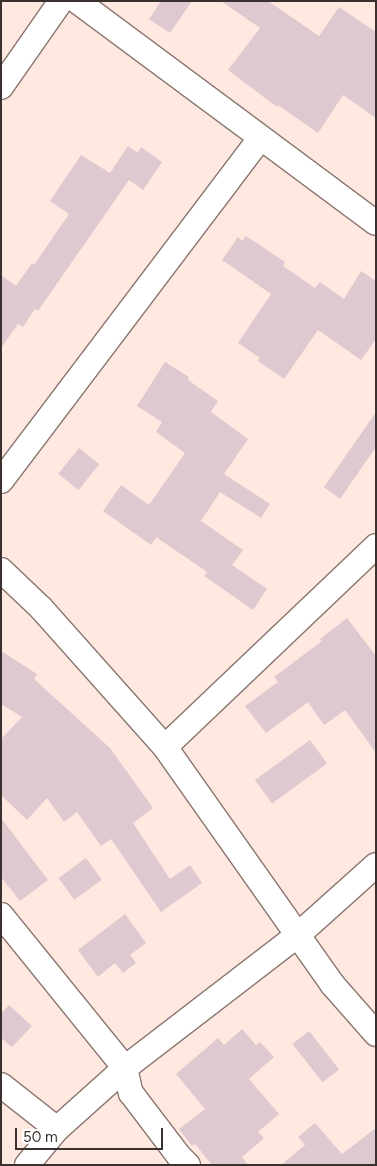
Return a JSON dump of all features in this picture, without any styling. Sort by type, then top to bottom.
[{"type":"street","points":[[1,87],[61,1]]},
{"type":"street","points":[[77,1],[376,224]]},
{"type":"street","points":[[1,481],[260,138]]},
{"type":"street","points":[[165,747],[376,546]]},
{"type":"street","points":[[1,570],[42,608],[165,747],[299,934],[333,985],[376,1034]]},
{"type":"street","points":[[26,1165],[57,1129],[125,1068],[299,934],[376,865]]},
{"type":"street","points":[[1,915],[125,1068],[131,1094],[178,1155],[188,1165]]},
{"type":"street","points":[[1,1085],[57,1129]]},
{"type":"building","points":[[161,1],[192,1],[170,33],[149,19]]},
{"type":"building","points":[[221,1],[268,1],[319,36],[339,7],[376,32],[376,118],[343,95],[318,133],[278,105],[277,107],[228,70],[260,28]]},
{"type":"building","points":[[128,146],[138,153],[141,147],[162,162],[143,190],[129,180],[38,311],[35,309],[23,327],[18,324],[1,348],[1,275],[16,286],[32,263],[34,265],[69,214],[50,201],[81,155],[110,173]]},
{"type":"building","points":[[246,236],[285,262],[283,266],[315,288],[320,282],[344,299],[361,271],[376,281],[376,339],[361,360],[318,330],[284,379],[258,361],[260,358],[238,343],[271,294],[222,260],[238,237],[242,241]]},
{"type":"building","points":[[165,362],[189,377],[188,380],[218,401],[211,412],[248,439],[224,474],[270,504],[261,518],[220,492],[201,521],[243,550],[232,565],[267,589],[253,610],[204,576],[207,572],[156,537],[151,545],[103,511],[121,485],[149,505],[185,453],[156,432],[162,422],[137,406]]},
{"type":"building","points":[[376,412],[376,447],[340,499],[324,487]]},
{"type":"building","points":[[79,448],[99,464],[78,490],[58,474]]},
{"type":"building","points":[[347,618],[376,656],[376,753],[345,710],[324,725],[308,702],[266,733],[245,706],[278,682],[274,677],[322,641],[320,639]]},
{"type":"building","points":[[1,651],[37,674],[34,679],[110,748],[153,808],[133,823],[170,879],[190,865],[202,883],[161,912],[111,839],[101,846],[77,812],[64,822],[47,798],[27,820],[1,795],[1,739],[22,717],[1,704]]},
{"type":"building","points":[[310,740],[327,763],[272,803],[255,780]]},
{"type":"building","points":[[1,818],[48,880],[20,901],[1,877]]},
{"type":"building","points":[[86,858],[102,880],[74,900],[58,878]]},
{"type":"building","points":[[125,914],[146,943],[130,955],[136,963],[123,973],[115,963],[98,977],[78,950]]},
{"type":"building","points":[[9,1005],[32,1026],[12,1047],[1,1038],[1,1014]]},
{"type":"building","points":[[242,1029],[256,1045],[260,1042],[274,1057],[249,1079],[279,1114],[258,1132],[264,1138],[242,1157],[248,1165],[212,1165],[195,1144],[192,1146],[179,1129],[205,1109],[176,1074],[218,1038],[224,1045]]},
{"type":"building","points":[[309,1031],[339,1070],[323,1083],[292,1044]]},
{"type":"building","points":[[315,1123],[342,1154],[376,1128],[376,1165],[281,1165],[305,1145],[298,1137]]}]
